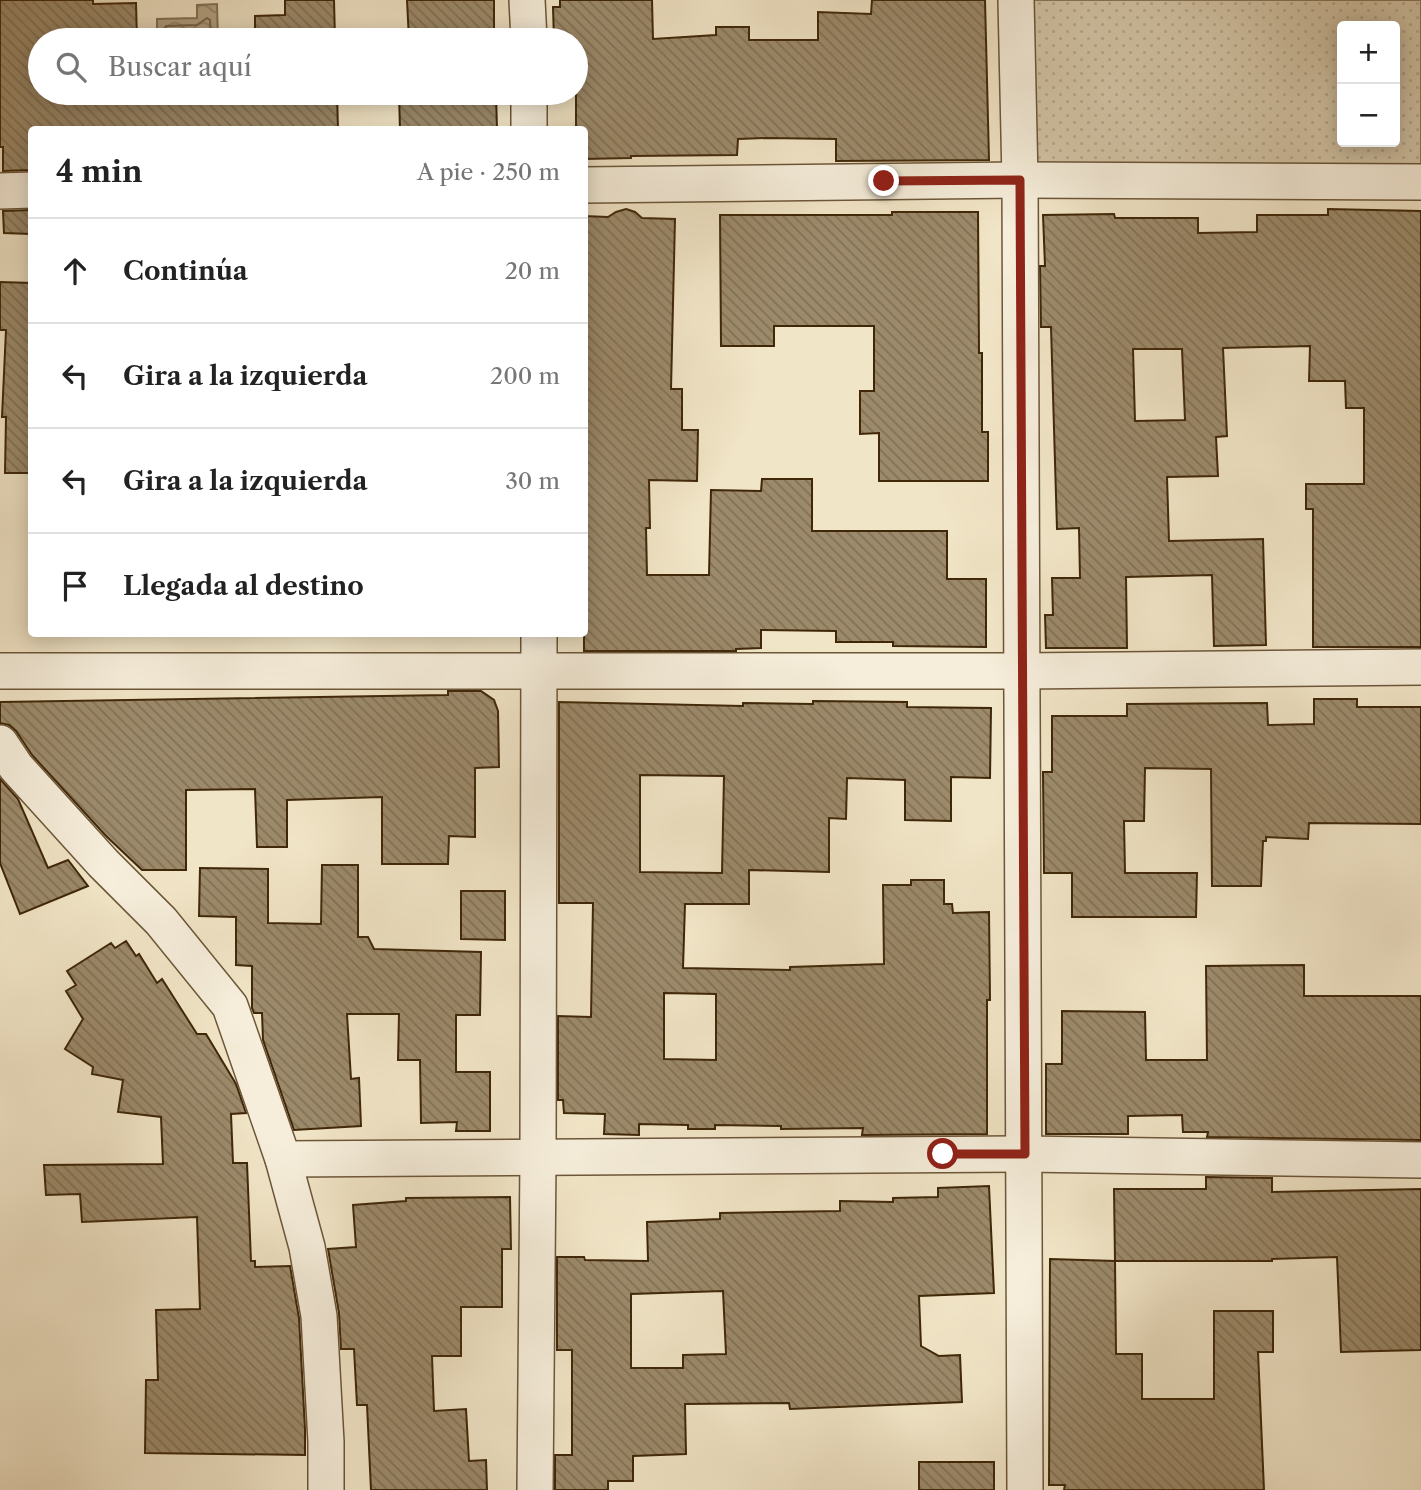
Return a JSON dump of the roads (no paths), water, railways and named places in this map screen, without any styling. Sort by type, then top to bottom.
[{"type":"street","points":[[527,0],[528,28]]},
{"type":"street","points":[[1016,0],[1020,180],[1025,1490]]},
{"type":"street","points":[[529,105],[529,126]]},
{"type":"street","points":[[588,185],[1020,180],[1421,182]]},
{"type":"street","points":[[0,191],[28,190]]},
{"type":"street","points":[[535,1490],[539,637]]},
{"type":"street","points":[[0,671],[1022,671],[1421,667]]},
{"type":"street","points":[[0,743],[16,767],[103,863],[161,921],[230,1006],[283,1159],[307,1247],[319,1316],[326,1490]]},
{"type":"street","points":[[283,1159],[1025,1154],[1421,1160]]},
{"type":"water","points":[[217,4],[218,28],[157,28],[157,19],[197,18],[197,5]]}]
